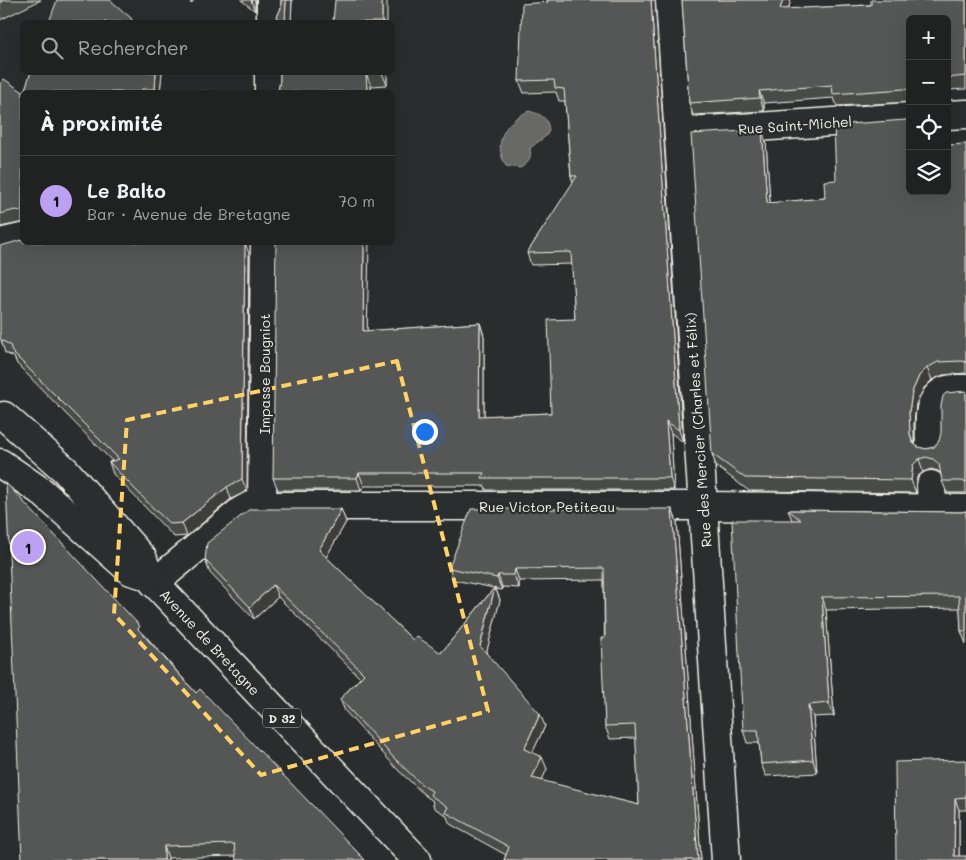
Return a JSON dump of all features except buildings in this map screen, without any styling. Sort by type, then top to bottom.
[{"type":"street","points":[[271,20],[272,0]]},
{"type":"street","name":"Rue des Mercier (Charles et Félix)","points":[[670,0],[726,860]]},
{"type":"street","points":[[269,75],[269,90]]},
{"type":"street","points":[[951,115],[966,114]]},
{"type":"street","name":"Rue Saint-Michel","points":[[679,132],[906,118]]},
{"type":"street","points":[[0,243],[20,238]]},
{"type":"street","name":"Impasse Bougniot","points":[[262,506],[265,245]]},
{"type":"street","points":[[930,446],[930,417],[935,399],[942,392],[949,389],[966,389]]},
{"type":"street","points":[[0,462],[6,452],[9,440],[8,428],[2,414]]},
{"type":"street","name":"Avenue de Bretagne","points":[[2,414],[65,470],[143,558],[151,579],[417,860]]},
{"type":"street","name":"Avenue de Bretagne","points":[[0,462],[42,492],[131,572],[151,579]]},
{"type":"street","name":"Rue Victor Petiteau","points":[[151,579],[250,506],[702,506],[931,497],[966,509]]},
{"type":"highlighted area","points":[[397,361],[488,711],[261,775],[114,614],[127,420]]},
{"type":"shaded area","points":[[529,111],[544,117],[549,131],[546,136],[530,148],[531,155],[526,164],[520,168],[506,166],[500,149],[503,133],[513,120]]},
{"type":"place","name":"Le Balto","points":[[28,547]]}]
